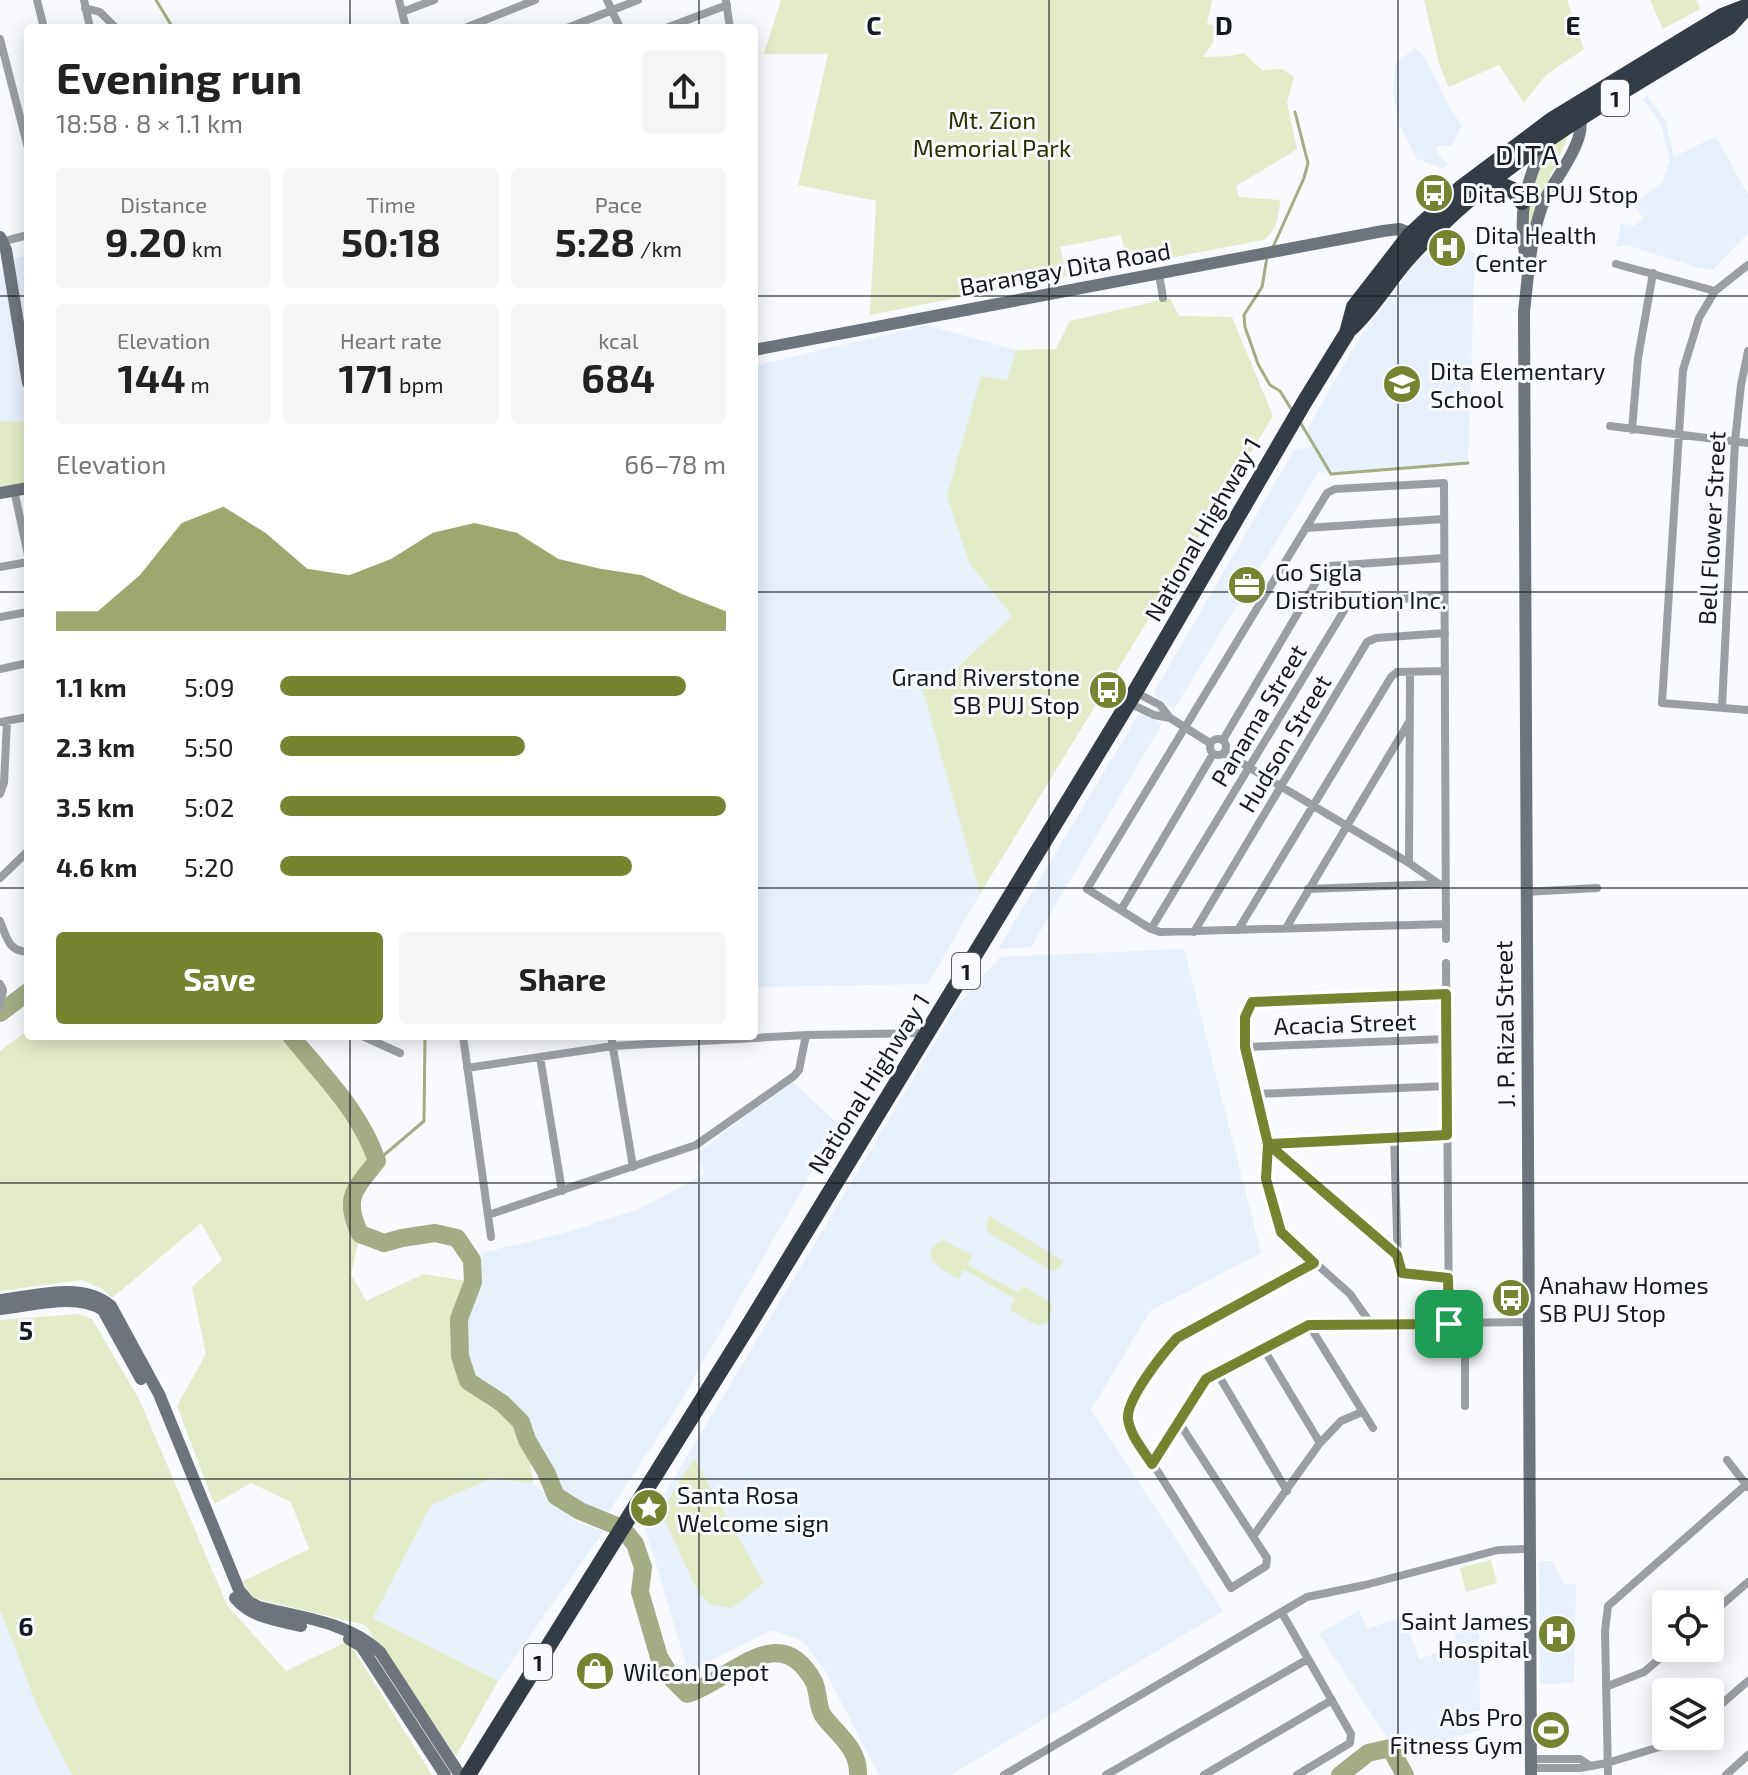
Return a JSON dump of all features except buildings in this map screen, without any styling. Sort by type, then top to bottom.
[{"type":"highway","name":"National Highway 1","points":[[1350,329],[1354,307],[1391,258],[1544,142],[1578,112],[1729,27],[1747,7]]},
{"type":"highway","name":"National Highway 1","points":[[468,1775],[1132,697],[1350,329],[1366,314],[1418,237],[1461,188],[1553,119],[1578,112]]},
{"type":"highway","points":[[1491,181],[1513,190],[1522,202]]},
{"type":"street","points":[[37,0],[43,24]]},
{"type":"street","points":[[399,0],[405,24]]},
{"type":"street","points":[[402,12],[434,0]]},
{"type":"street","points":[[475,24],[535,0]]},
{"type":"street","points":[[607,0],[618,24]]},
{"type":"street","points":[[577,24],[638,0]]},
{"type":"street","points":[[675,24],[726,2],[729,24]]},
{"type":"street","points":[[84,4],[89,24]]},
{"type":"street","points":[[84,4],[100,12],[112,24]]},
{"type":"street","points":[[0,39],[24,132]]},
{"type":"street","name":"J. P. Rizal Street","points":[[1531,1767],[1524,312],[1534,235],[1543,203],[1580,136],[1578,112]]},
{"type":"street","name":"J. P. Rizal Street","points":[[1528,272],[1522,202],[1553,119]]},
{"type":"street","name":"Barangay Dita Road","points":[[758,349],[1383,231],[1399,229],[1418,237]]},
{"type":"street","points":[[1383,231],[1392,233],[1394,239],[1391,258]]},
{"type":"street","points":[[24,236],[1,240],[24,363]]},
{"type":"street","points":[[1616,264],[1715,291]]},
{"type":"street","points":[[1748,265],[1715,291],[1699,318],[1683,370],[1662,703],[1748,710]]},
{"type":"street","points":[[1632,430],[1638,358],[1653,273]]},
{"type":"street","points":[[1159,274],[1163,298]]},
{"type":"street","name":"Bell Flower Street","points":[[1722,708],[1735,441],[1748,351]]},
{"type":"street","points":[[1610,426],[1748,443]]},
{"type":"street","points":[[1446,924],[1160,932],[1087,889],[1327,493],[1335,489],[1444,483],[1442,884],[1446,924],[1446,939]]},
{"type":"street","points":[[0,493],[24,489]]},
{"type":"street","points":[[14,490],[24,536]]},
{"type":"street","points":[[1306,528],[1444,519]]},
{"type":"street","points":[[1223,740],[1319,577],[1330,566],[1444,558]]},
{"type":"street","points":[[0,567],[24,563]]},
{"type":"street","name":"Panama Street","points":[[1151,929],[1348,604],[1444,596]]},
{"type":"street","points":[[0,617],[24,613]]},
{"type":"street","name":"Hudson Street","points":[[1194,932],[1367,642],[1376,638],[1445,633]]},
{"type":"street","points":[[0,669],[24,664]]},
{"type":"street","points":[[1238,930],[1391,677],[1397,672],[1445,671]]},
{"type":"street","points":[[1409,863],[1410,672]]},
{"type":"street","points":[[1121,910],[1213,754],[1210,743],[1170,718],[1154,715],[1132,697]]},
{"type":"street","points":[[0,794],[4,783],[4,722],[24,718]]},
{"type":"street","points":[[1286,928],[1409,722]]},
{"type":"street","points":[[1210,743],[1218,738],[1223,740],[1226,743],[1225,753]]},
{"type":"street","points":[[1225,753],[1442,884]]},
{"type":"street","points":[[1213,754],[1225,753]]},
{"type":"street","points":[[0,878],[24,855]]},
{"type":"street","points":[[1308,889],[1442,884]]},
{"type":"street","points":[[1525,892],[1597,888]]},
{"type":"street","points":[[0,921],[10,946],[24,952]]},
{"type":"street","points":[[1446,963],[1449,1324]]},
{"type":"street","points":[[0,984],[3,990],[0,1006]]},
{"type":"street","points":[[1372,1325],[1350,1294],[1281,1232],[1266,1179],[1268,1144],[1245,1047],[1245,1017],[1252,1002],[1446,994]]},
{"type":"street","points":[[758,1038],[927,1033]]},
{"type":"street","points":[[488,1215],[696,1145],[794,1076],[799,1070],[806,1035]]},
{"type":"street","name":"Acacia Street","points":[[1245,1047],[1446,1039]]},
{"type":"street","points":[[371,1040],[400,1053]]},
{"type":"street","points":[[464,1040],[491,1237]]},
{"type":"street","points":[[612,1040],[633,1167]]},
{"type":"street","points":[[467,1068],[613,1046],[718,1040]]},
{"type":"street","points":[[540,1057],[562,1191]]},
{"type":"street","points":[[1257,1094],[1447,1086]]},
{"type":"street","points":[[1268,1144],[1447,1135]]},
{"type":"street","points":[[1394,1136],[1397,1255],[1402,1273],[1448,1278]]},
{"type":"street","points":[[1268,1144],[1397,1255]]},
{"type":"street","points":[[1178,1421],[1267,1558],[1266,1566],[1231,1588],[1131,1429],[1129,1409],[1160,1357],[1177,1338],[1314,1263]]},
{"type":"street","points":[[0,1300],[86,1292],[111,1306],[159,1394],[239,1590],[249,1602],[259,1607],[344,1629],[366,1639],[380,1652],[445,1775]]},
{"type":"street","points":[[0,1309],[84,1301],[103,1310],[152,1399],[234,1597],[245,1610],[260,1616],[342,1636],[361,1646],[460,1775]]},
{"type":"street","points":[[1152,1464],[1206,1379],[1216,1371],[1309,1325],[1527,1322]]},
{"type":"street","points":[[1465,1324],[1465,1406]]},
{"type":"street","points":[[1309,1325],[1373,1428]]},
{"type":"street","points":[[1263,1348],[1320,1443]]},
{"type":"street","points":[[1216,1371],[1287,1491]]},
{"type":"street","points":[[1254,1535],[1320,1443],[1341,1421],[1362,1412]]},
{"type":"street","points":[[1608,1775],[1605,1631],[1608,1606],[1747,1485],[1727,1460]]},
{"type":"street","points":[[1004,1775],[1307,1597],[1498,1550],[1528,1549]]},
{"type":"street","points":[[1724,1603],[1748,1582]]},
{"type":"street","points":[[1282,1613],[1351,1734],[1350,1743],[1297,1775]]},
{"type":"street","points":[[1106,1775],[1308,1659]]},
{"type":"street","points":[[1608,1686],[1644,1672],[1656,1662]]},
{"type":"street","points":[[1724,1702],[1748,1681]]},
{"type":"street","points":[[1204,1775],[1332,1700]]},
{"type":"street","points":[[1531,1767],[1580,1768],[1652,1749]]},
{"type":"street","points":[[1726,1775],[1748,1755]]},
{"type":"shaded area","points":[[1415,48],[1426,59],[1462,126],[1451,146],[1436,146],[1438,154],[1448,164],[1442,168],[1417,159],[1400,126],[1393,94],[1395,64]]},
{"type":"shaded area","points":[[1647,95],[1666,122],[1674,157],[1716,136],[1748,195],[1748,233],[1713,270],[1626,245],[1616,247],[1621,223],[1634,226],[1644,218],[1633,205],[1662,183],[1670,160],[1661,124],[1643,99]]},
{"type":"shaded area","name":"Dita Elementary School","points":[[1460,244],[1475,253],[1468,463],[1331,474],[1319,471],[1174,709],[1153,694],[1294,450],[1313,446],[1308,428],[1358,340],[1420,258],[1433,251],[1447,261]]},
{"type":"shaded area","points":[[24,256],[24,318],[13,259]]},
{"type":"shaded area","points":[[5,272],[24,378],[24,485],[0,490],[0,273]]},
{"type":"shaded area","points":[[926,325],[1016,350],[1007,380],[981,376],[969,563],[1012,616],[947,676],[920,681],[980,894],[928,984],[758,987],[758,365]]},
{"type":"shaded area","points":[[1140,712],[1162,724],[1031,947],[998,949]]},
{"type":"shaded area","points":[[1184,949],[1261,1253],[1150,1311],[1091,1410],[1223,1611],[951,1775],[879,1775],[825,1671],[803,1641],[772,1630],[688,1671],[645,1527],[956,1007],[1000,957]]},
{"type":"shaded area","points":[[791,1080],[839,1125],[675,1411],[603,1520],[580,1511],[556,1496],[520,1422],[502,1403],[468,1381],[460,1356],[459,1319],[482,1253],[557,1235],[637,1210],[705,1174],[697,1154]]},
{"type":"shaded area","points":[[490,1479],[533,1483],[577,1523],[604,1531],[498,1681],[373,1618],[431,1505]]},
{"type":"shaded area","name":"Saint James Hospital","points":[[1539,1561],[1553,1561],[1563,1584],[1576,1584],[1574,1683],[1540,1684]]},
{"type":"shaded area","points":[[0,1610],[39,1711],[72,1775],[0,1775]]},
{"type":"shaded area","points":[[1359,1610],[1367,1629],[1404,1616],[1419,1659],[1457,1646],[1455,1634],[1479,1624],[1480,1730],[1398,1754],[1319,1634]]},
{"type":"green space","name":"Mt. Zion Memorial Park","points":[[781,0],[1212,0],[1207,24],[1214,25],[1213,43],[1203,57],[1244,53],[1262,70],[1282,69],[1294,77],[1287,103],[1297,149],[1236,186],[1239,197],[1280,200],[1274,227],[1263,240],[1128,266],[1121,235],[1060,247],[1067,276],[870,315],[876,201],[798,185],[828,54],[764,54]]},
{"type":"green space","points":[[1424,0],[1567,0],[1584,49],[1546,75],[1524,103],[1499,65],[1449,87],[1440,67]]},
{"type":"green space","points":[[1650,0],[1696,0],[1700,9],[1663,29]]},
{"type":"green space","points":[[1571,130],[1542,194],[1530,234],[1523,224],[1543,152]]},
{"type":"green space","points":[[1170,298],[1179,316],[1232,317],[1273,416],[980,894],[920,681],[948,676],[1012,616],[969,563],[947,496],[981,376],[1007,380],[1016,350],[1056,349],[1070,321]]},
{"type":"green space","points":[[0,421],[24,422],[24,485],[0,490]]},
{"type":"green space","points":[[24,1033],[24,1040],[294,1040],[351,1110],[377,1161],[356,1187],[350,1212],[360,1234],[351,1274],[366,1301],[424,1274],[473,1282],[459,1319],[460,1356],[468,1381],[502,1403],[521,1422],[527,1440],[533,1483],[490,1479],[431,1505],[373,1618],[498,1681],[456,1756],[365,1625],[250,1597],[243,1581],[309,1549],[291,1502],[251,1483],[214,1504],[177,1406],[206,1354],[192,1287],[222,1260],[201,1223],[112,1298],[104,1290],[82,1280],[0,1291],[0,1051]]},
{"type":"green space","points":[[989,1216],[1064,1261],[1056,1271],[1050,1270],[989,1233],[986,1226]]},
{"type":"green space","points":[[943,1240],[972,1255],[968,1265],[1018,1292],[1024,1286],[1051,1303],[1053,1309],[1047,1323],[1037,1325],[1010,1310],[1015,1299],[964,1269],[959,1279],[939,1267],[931,1251]]},
{"type":"green space","points":[[78,1314],[92,1319],[139,1399],[227,1605],[286,1671],[348,1641],[432,1775],[72,1775],[39,1711],[0,1610],[0,1320]]},
{"type":"green space","points":[[694,1458],[764,1583],[732,1608],[711,1605],[698,1592],[661,1513]]},
{"type":"green space","points":[[1491,1560],[1497,1583],[1466,1592],[1460,1568]]},
{"type":"waterway","points":[[156,0],[171,24]]},
{"type":"waterway","points":[[1273,247],[1308,163],[1295,112]]},
{"type":"waterway","points":[[1267,257],[1262,287],[1244,315],[1245,327],[1258,364],[1270,385],[1280,391],[1293,412]]},
{"type":"waterway","points":[[1300,422],[1331,474],[1468,463]]},
{"type":"waterway","points":[[0,1013],[24,995]]},
{"type":"waterway","points":[[294,1040],[351,1110],[377,1161],[357,1187],[352,1203],[360,1234],[384,1243],[435,1233],[457,1238],[472,1260],[473,1282],[459,1319],[460,1356],[468,1381],[502,1403],[521,1422],[556,1496],[580,1511],[622,1528],[635,1544],[643,1567],[640,1592],[659,1657],[673,1680],[687,1694],[754,1658],[786,1654],[800,1663],[814,1682],[822,1713],[852,1750],[858,1775]]},
{"type":"waterway","points":[[377,1161],[424,1121],[425,1040]]},
{"type":"waterway","points":[[1340,1775],[1368,1753],[1390,1748],[1405,1775]]},
{"type":"place","name":"Dita SB PUJ Stop","points":[[1434,193]]},
{"type":"place","name":"Dita Health Center","points":[[1447,248]]},
{"type":"place","name":"Dita Elementary School","points":[[1402,384]]},
{"type":"place","name":"Go Sigla Distribution Inc.","points":[[1247,585]]},
{"type":"place","name":"Grand Riverstone SB PUJ Stop","points":[[1108,690]]},
{"type":"place","name":"Anahaw Homes SB PUJ Stop","points":[[1511,1298]]},
{"type":"place","name":"Santa Rosa Welcome sign","points":[[649,1508]]},
{"type":"place","name":"Saint James Hospital","points":[[1557,1634]]},
{"type":"place","name":"Wilcon Depot","points":[[595,1671]]},
{"type":"place","name":"Abs Pro Fitness Gym","points":[[1551,1730]]},
{"type":"district","name":"DITA","points":[[1528,154]]},
{"type":"route","points":[[1449,1324],[1309,1325],[1216,1371],[1206,1379],[1152,1464],[1131,1429],[1128,1418],[1129,1409],[1160,1357],[1177,1338],[1314,1263],[1281,1232],[1266,1179],[1268,1144],[1447,1135],[1446,994],[1252,1002],[1245,1017],[1245,1047],[1268,1144],[1397,1255],[1402,1273],[1448,1278],[1449,1324]]}]
